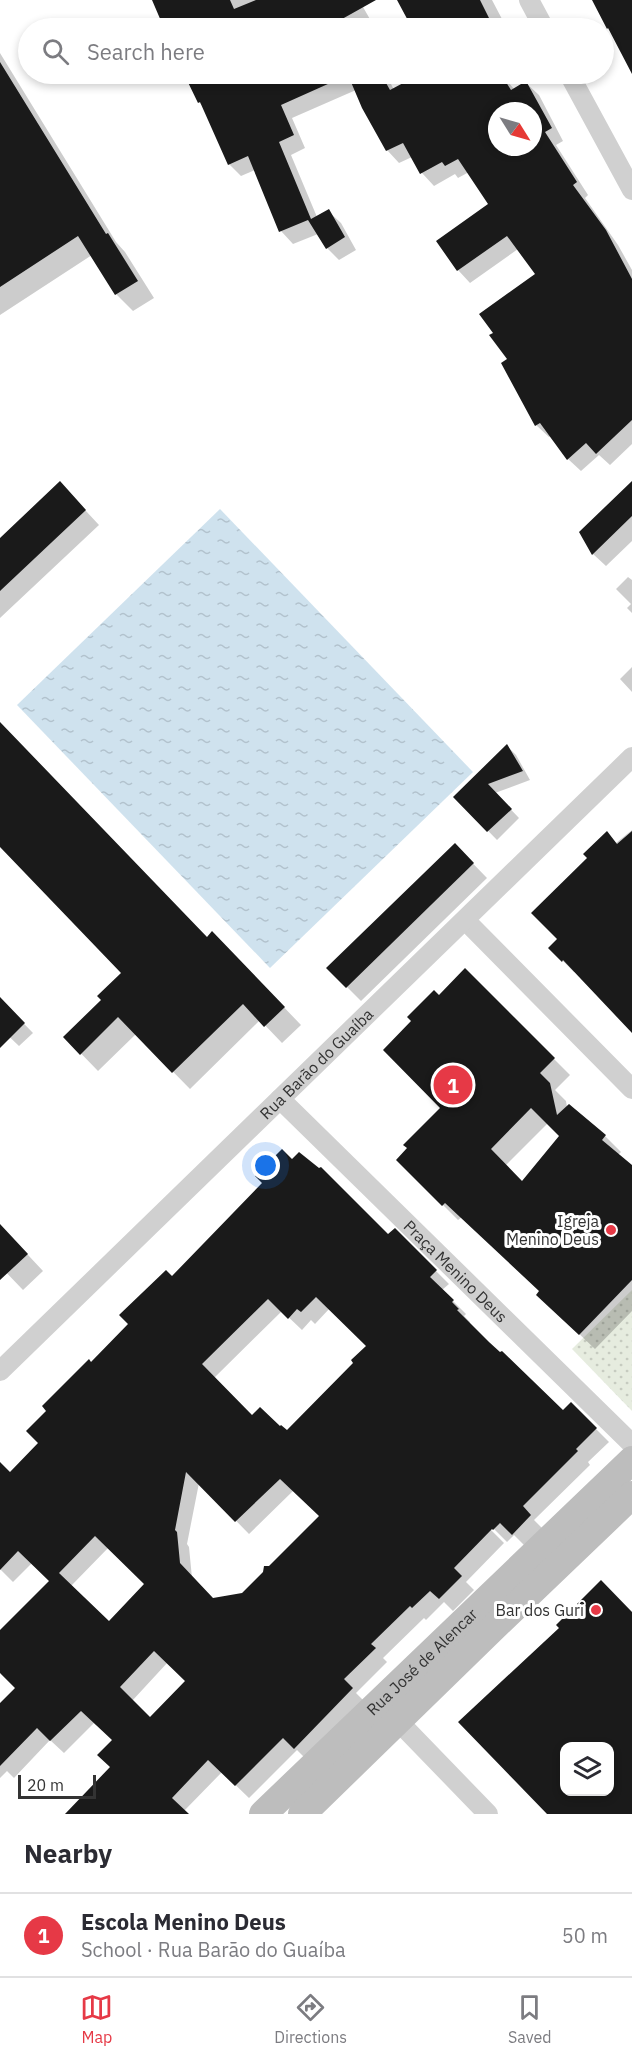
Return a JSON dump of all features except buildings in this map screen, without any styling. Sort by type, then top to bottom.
[{"type":"main road","name":"Rua José de Alencar","points":[[263,1814],[632,1460]]},
{"type":"main road","name":"Rua José de Alencar","points":[[302,1814],[622,1505]]},
{"type":"main road","points":[[341,1738],[398,1721],[423,1660]]},
{"type":"street","points":[[529,0],[539,18]]},
{"type":"street","points":[[574,84],[632,190]]},
{"type":"street","name":"Rua Barão do Guaíba","points":[[0,1371],[632,757]]},
{"type":"street","points":[[465,920],[632,1089]]},
{"type":"street","name":"Praça Menino Deus","points":[[280,1099],[632,1444]]},
{"type":"street","points":[[622,1505],[632,1478]]},
{"type":"street","points":[[398,1721],[488,1814]]},
{"type":"shaded area","points":[[632,1290],[632,1411],[572,1349]]},
{"type":"water","points":[[220,509],[473,772],[270,968],[17,705]]},
{"type":"place","name":"Escola Menino Deus","points":[[453,1085]]},
{"type":"place","name":"Igreja Menino Deus","points":[[611,1230]]},
{"type":"place","name":"Bar dos Guri","points":[[596,1610]]}]
